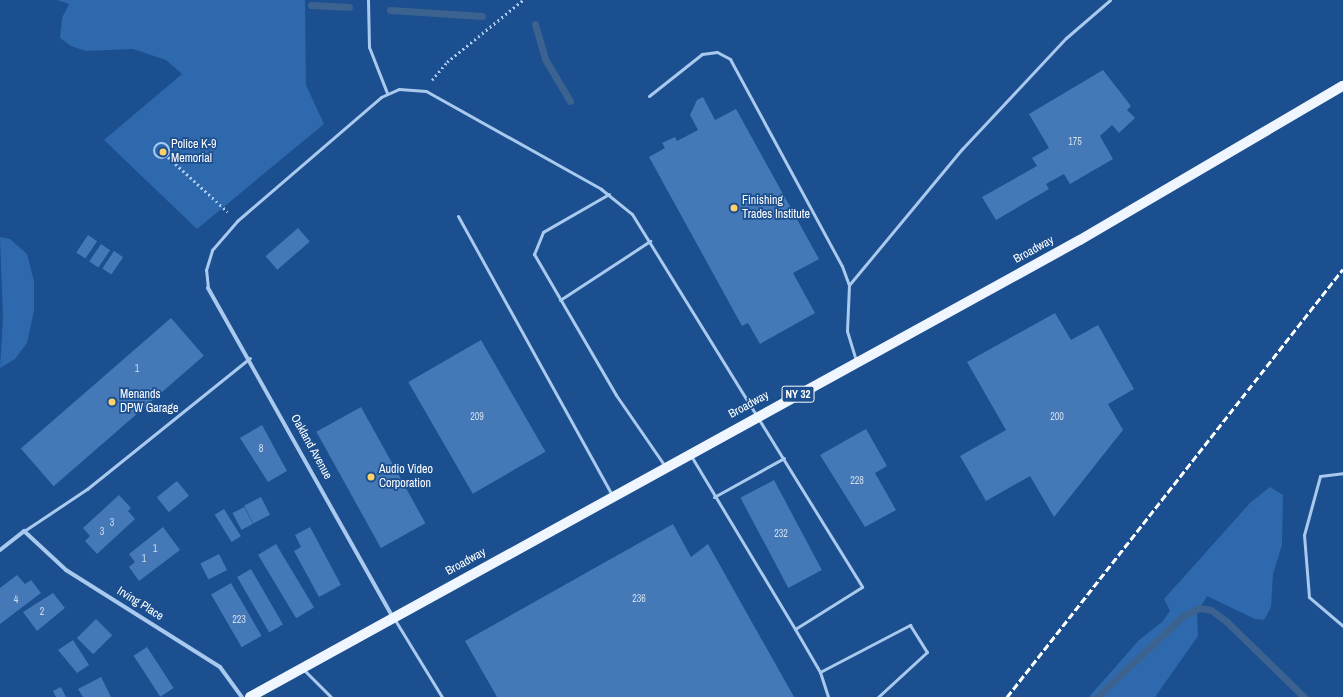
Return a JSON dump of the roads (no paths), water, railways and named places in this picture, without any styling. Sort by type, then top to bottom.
[{"type":"main road","name":"Broadway","points":[[250,697],[665,466],[1080,240],[1343,86]]},
{"type":"street","name":"Oakland Avenue","points":[[208,288],[250,358],[393,617]]},
{"type":"street","points":[[0,550],[24,531]]},
{"type":"street","name":"Irving Place","points":[[24,531],[66,570],[220,667],[242,697]]},
{"type":"lane","points":[[368,0],[370,47],[388,93]]},
{"type":"lane","points":[[849,285],[962,149],[1066,38],[1110,0]]},
{"type":"lane","points":[[649,96],[702,54],[717,52],[726,56],[849,285],[847,331],[856,363]]},
{"type":"lane","points":[[208,288],[206,270],[212,250],[237,221],[388,93],[410,88],[426,91],[609,194],[632,214],[650,241],[862,586],[795,629]]},
{"type":"lane","points":[[609,194],[543,232],[534,254],[616,395],[665,466]]},
{"type":"lane","points":[[458,216],[612,496]]},
{"type":"lane","points":[[560,300],[650,241]]},
{"type":"lane","points":[[24,531],[87,489],[250,358]]},
{"type":"lane","points":[[690,453],[714,497],[820,672],[828,697]]},
{"type":"lane","points":[[714,497],[784,458]]},
{"type":"lane","points":[[1343,473],[1320,476],[1304,535],[1309,597],[1343,626]]},
{"type":"lane","points":[[393,617],[442,697]]},
{"type":"lane","points":[[820,672],[910,625],[927,652],[878,697]]},
{"type":"lane","points":[[302,668],[331,697]]},
{"type":"waterway","points":[[311,5],[349,7]]},
{"type":"waterway","points":[[390,10],[482,16]]},
{"type":"waterway","points":[[535,24],[545,59],[570,101]]},
{"type":"waterway","points":[[1097,697],[1183,616],[1199,608],[1211,610],[1226,621],[1304,697]]},
{"type":"railway","points":[[1007,697],[1343,269]]},
{"type":"place","name":"Police K-9 Memorial","points":[[163,152]]},
{"type":"place","name":"Finishing Trades Institute","points":[[734,208]]},
{"type":"place","name":"Menands DPW Garage","points":[[112,402]]},
{"type":"place","name":"Audio Video Corporation","points":[[371,477]]}]
